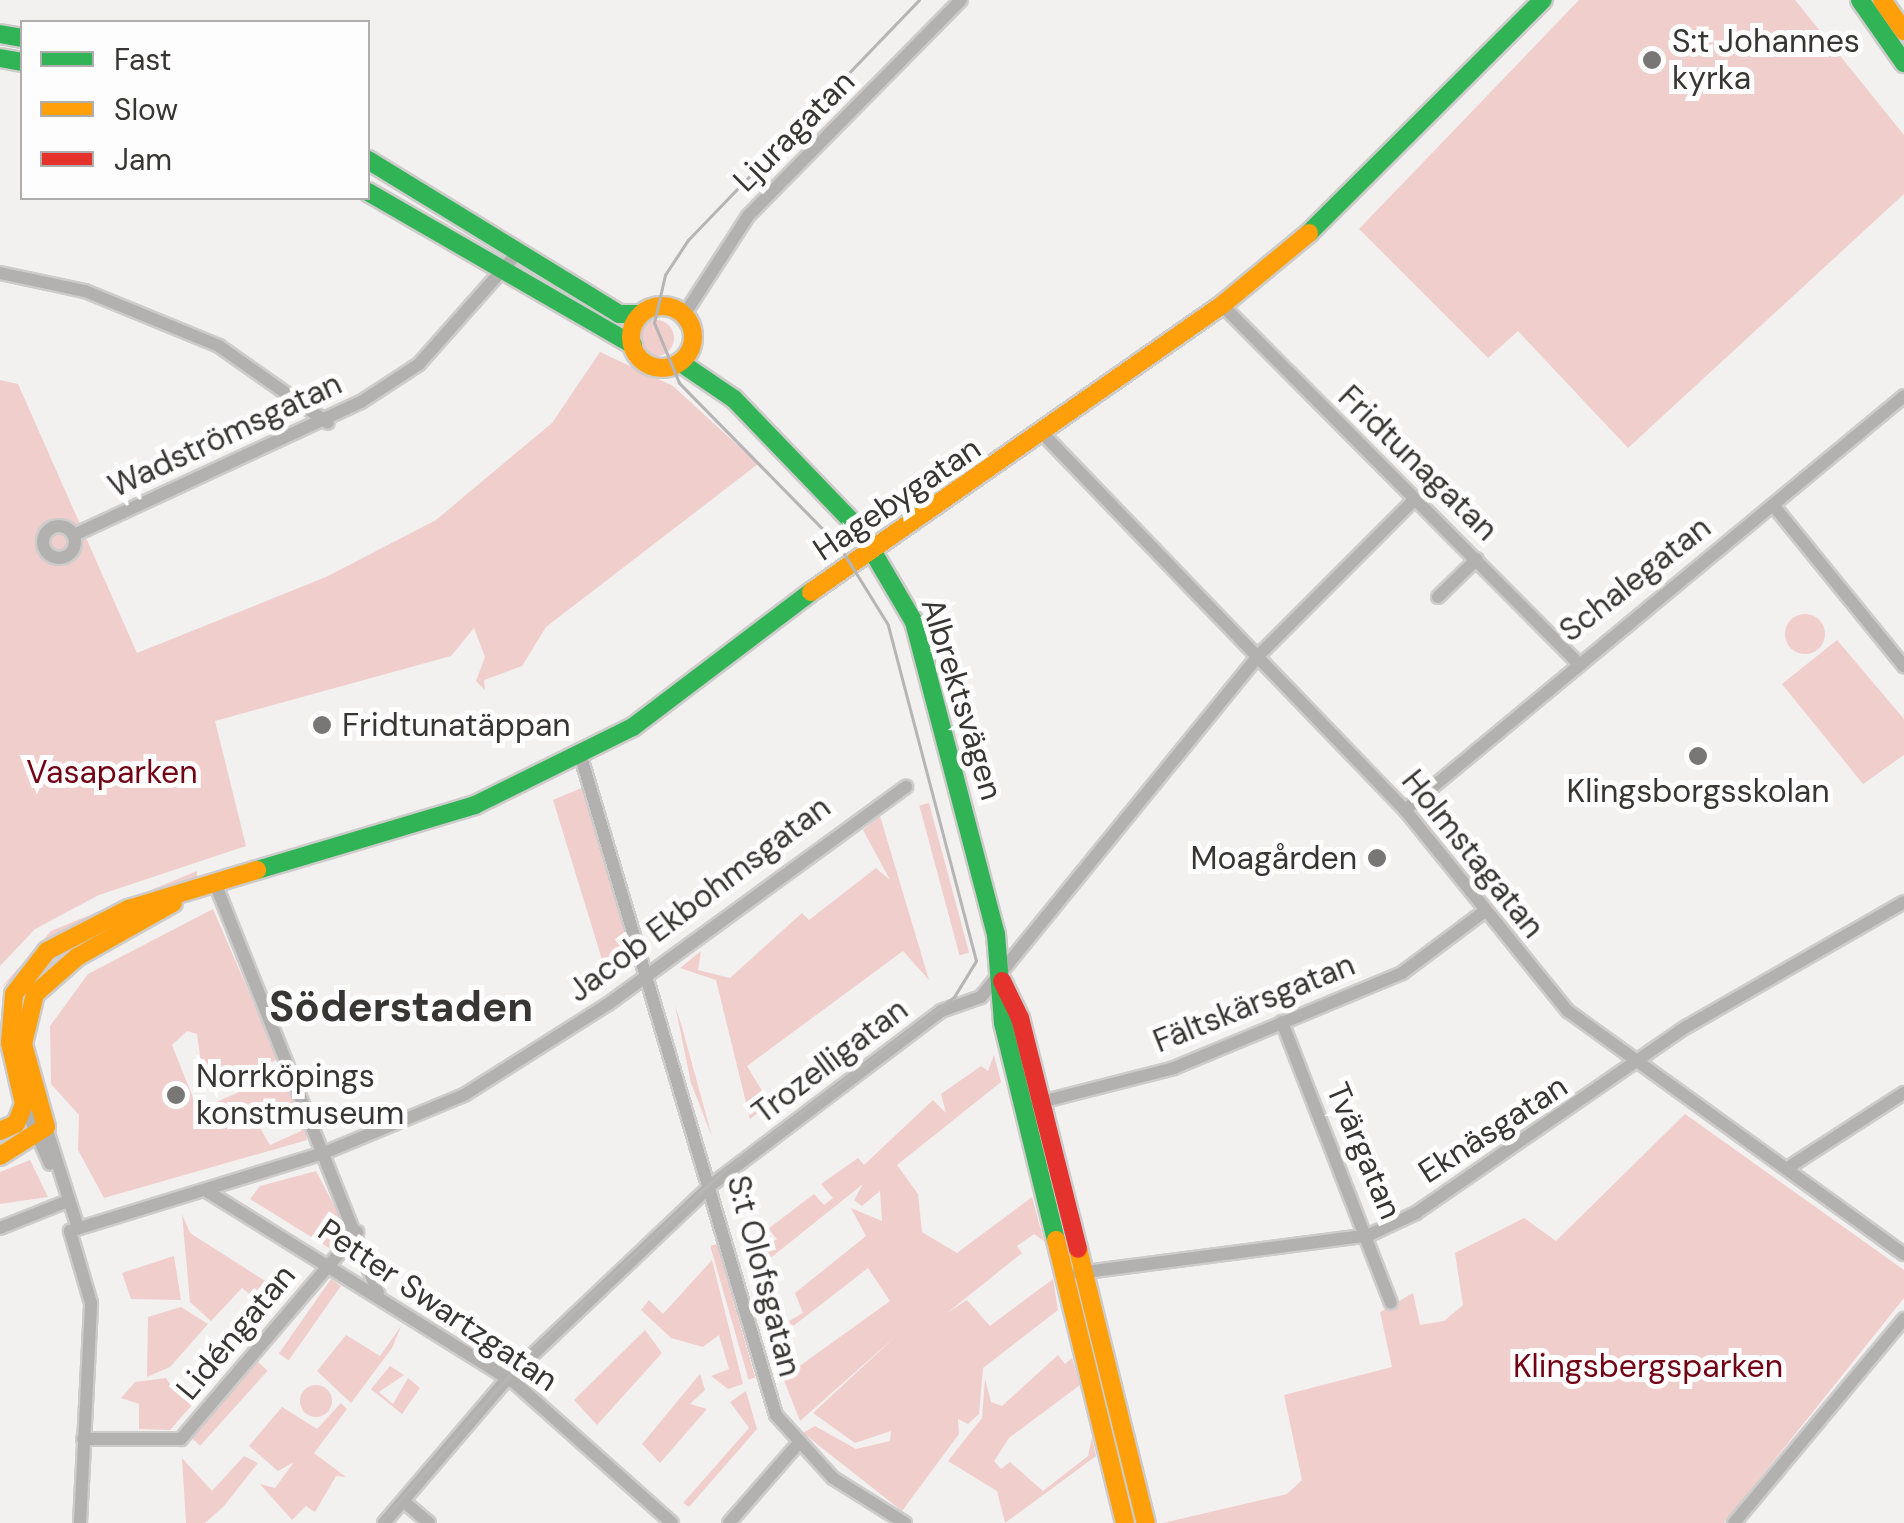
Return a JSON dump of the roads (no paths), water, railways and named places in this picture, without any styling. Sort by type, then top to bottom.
[{"type":"main road","name":"Hagebygatan","points":[[23,1110],[14,1061],[24,1026],[36,994],[77,957],[190,893],[215,883],[475,804],[581,757],[873,548],[1045,436],[1222,306],[1325,219],[1543,0]]},
{"type":"main road","points":[[1860,0],[1904,64]]},
{"type":"main road","points":[[1882,0],[1904,31]]},
{"type":"main road","points":[[370,161],[620,314],[640,314],[666,306],[684,315],[692,344],[681,362],[650,366],[633,345],[370,193]]},
{"type":"main road","points":[[633,345],[640,314]]},
{"type":"main road","name":"Albrektsvägen","points":[[692,344],[718,384],[873,548],[920,644],[1075,1274],[1146,1523]]},
{"type":"main road","name":"Albrektsvägen","points":[[681,362],[718,384]]},
{"type":"main road","name":"Hagebygatan","points":[[14,1061],[41,1133]]},
{"type":"main road","points":[[0,1130],[23,1110]]},
{"type":"main road","points":[[0,1156],[41,1133]]},
{"type":"main road","name":"Albrektsvägen","points":[[1075,1274],[1125,1523]]},
{"type":"street","name":"Ljuragatan","points":[[684,315],[748,216],[961,0]]},
{"type":"street","name":"Wadströmsgatan","points":[[74,535],[328,422],[419,364],[520,250]]},
{"type":"street","points":[[0,274],[86,291],[226,349],[328,422]]},
{"type":"street","name":"Fridtunagatan","points":[[1222,306],[1576,660]]},
{"type":"street","name":"Schalegatan","points":[[1405,810],[1576,660],[1904,396]]},
{"type":"street","name":"Holmstagatan","points":[[1045,436],[1405,810],[1568,1011],[1632,1062],[1789,1167],[1904,1254]]},
{"type":"street","name":"Trozelligatan","points":[[384,1523],[508,1378],[710,1186],[999,976],[1259,655],[1414,501]]},
{"type":"street","points":[[1773,505],[1904,666]]},
{"type":"street","points":[[1438,598],[1477,559]]},
{"type":"street","name":"S:t Olofsgatan","points":[[581,757],[650,973],[763,1381],[797,1446],[906,1523]]},
{"type":"street","name":"Jacob Ekbohmsgatan","points":[[74,1229],[324,1152],[464,1095],[650,973],[906,787]]},
{"type":"street","points":[[215,883],[357,1232],[378,1294]]},
{"type":"street","name":"Eknäsgatan","points":[[1075,1274],[1369,1234],[1416,1213],[1632,1062],[1904,902]]},
{"type":"street","name":"Fältskärsgatan","points":[[1032,1104],[1174,1068],[1416,966],[1485,911]]},
{"type":"street","name":"Tvärgatan","points":[[1282,1022],[1369,1234],[1391,1303]]},
{"type":"street","points":[[1789,1167],[1904,1093]]},
{"type":"street","name":"Hagebygatan","points":[[23,1110],[41,1133]]},
{"type":"street","points":[[41,1133],[68,1201],[90,1303],[80,1523]]},
{"type":"street","name":"Petter Swartzgatan","points":[[205,1190],[331,1264],[508,1378],[672,1523]]},
{"type":"street","points":[[0,1228],[68,1201]]},
{"type":"street","name":"Lidéngatan","points":[[83,1439],[181,1439],[357,1232]]},
{"type":"street","points":[[1734,1523],[1904,1318]]},
{"type":"street","points":[[730,1523],[797,1446]]},
{"type":"street","points":[[403,1502],[430,1523]]},
{"type":"tram line","points":[[380,1523],[533,1349],[723,1171],[954,997],[976,961],[888,625],[839,546],[679,383],[654,323],[665,275],[688,240],[919,0]]},
{"type":"place","name":"S:t Johannes kyrka","points":[[1652,60]]},
{"type":"place","name":"Fridtunatäppan","points":[[322,725]]},
{"type":"place","name":"Klingsborgsskolan","points":[[1698,756]]},
{"type":"place","name":"Moagården","points":[[1377,858]]},
{"type":"place","name":"Norrköpings konstmuseum","points":[[176,1095]]},
{"type":"district","name":"Söderstaden","points":[[401,1007]]},
{"type":"park label","name":"Vasaparken","points":[[112,772]]},
{"type":"park label","name":"Klingsbergsparken","points":[[1648,1366]]}]
